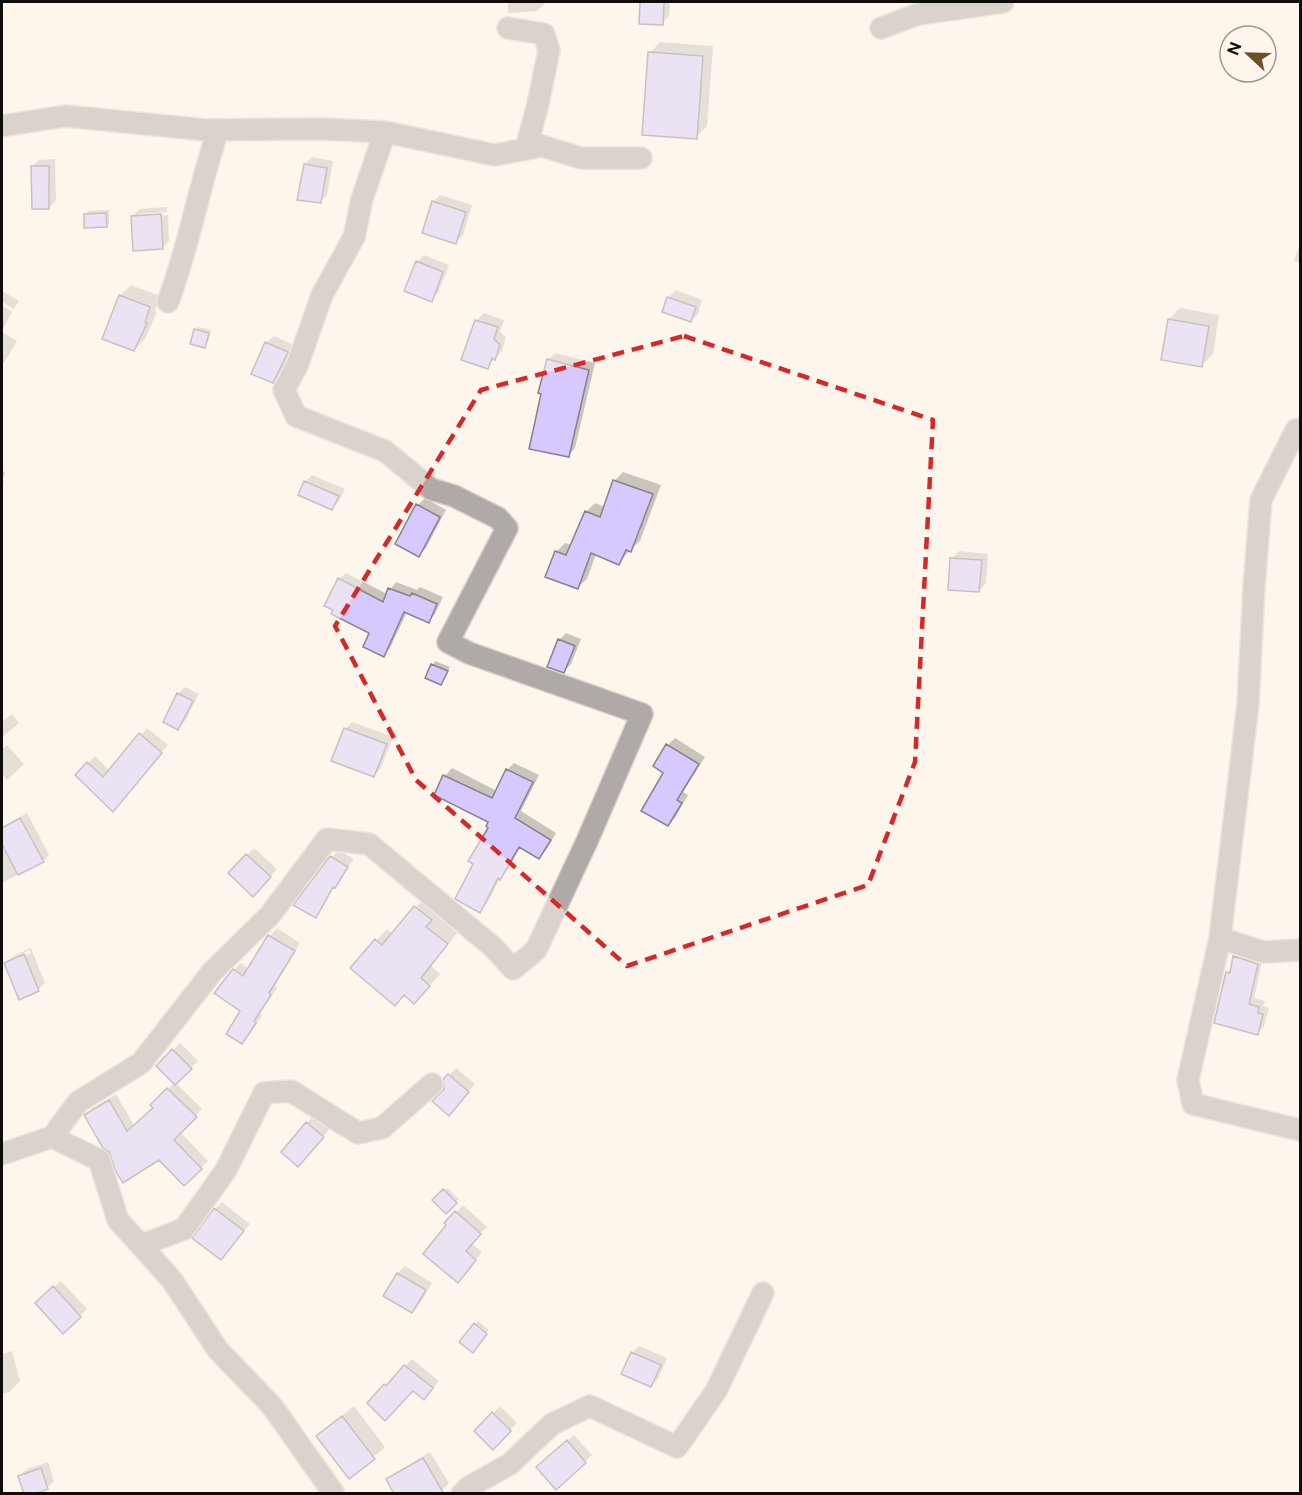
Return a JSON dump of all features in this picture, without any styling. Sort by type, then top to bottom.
[{"type":"street","points":[[881,28],[919,14],[1003,2]]},
{"type":"street","points":[[508,28],[544,34],[549,50],[528,141],[581,158],[641,158]]},
{"type":"street","points":[[2,126],[65,116],[218,130],[322,129],[385,132],[495,156],[542,146]]},
{"type":"street","points":[[168,302],[181,268],[206,166],[218,130]]},
{"type":"street","points":[[2,1154],[52,1137],[78,1102],[141,1063],[212,972],[270,915],[327,839],[369,844],[493,947],[513,969],[536,950],[587,841],[642,714],[469,653],[448,642],[507,528],[498,518],[454,496],[431,489],[385,451],[296,416],[284,390],[300,360],[322,295],[354,237],[362,199],[385,132]]},
{"type":"street","points":[[1300,429],[1296,430],[1261,500],[1248,704],[1220,938],[1188,1080],[1193,1104],[1300,1130]]},
{"type":"street","points":[[1220,938],[1263,952],[1300,950]]},
{"type":"street","points":[[142,1245],[184,1230],[226,1170],[264,1093],[291,1091],[357,1133],[382,1128],[432,1084]]},
{"type":"street","points":[[52,1137],[99,1161],[118,1220],[172,1280],[218,1350],[272,1406],[334,1494]]},
{"type":"street","points":[[462,1494],[469,1487],[510,1464],[552,1424],[590,1406],[677,1447],[716,1391],[763,1293]]},
{"type":"highlighted area","points":[[684,336],[933,420],[915,762],[868,885],[627,966],[416,780],[335,626],[481,390]]},
{"type":"building","points":[[640,2],[664,2],[663,25],[639,24]]},
{"type":"building","points":[[648,52],[703,56],[697,139],[642,135]]},
{"type":"building","points":[[304,164],[327,168],[321,203],[297,200]]},
{"type":"building","points":[[31,166],[49,166],[49,209],[32,209]]},
{"type":"building","points":[[432,201],[466,212],[456,244],[422,233]]},
{"type":"building","points":[[106,213],[107,227],[84,228],[84,214]]},
{"type":"building","points":[[161,214],[163,249],[133,251],[131,216]]},
{"type":"building","points":[[416,261],[443,272],[432,302],[404,291]]},
{"type":"building","points":[[119,295],[150,307],[145,322],[147,323],[134,351],[102,339]]},
{"type":"building","points":[[667,297],[696,307],[691,322],[662,312]]},
{"type":"building","points":[[1168,319],[1209,326],[1202,367],[1161,360]]},
{"type":"building","points":[[475,320],[498,327],[494,339],[500,345],[495,360],[492,358],[488,369],[461,360]]},
{"type":"building","points":[[194,329],[209,333],[205,348],[190,344]]},
{"type":"building","points":[[265,342],[288,352],[273,383],[251,374]]},
{"type":"building","points":[[547,359],[589,370],[569,457],[529,449],[541,394],[538,393]]},
{"type":"building","points":[[613,480],[653,494],[631,552],[626,550],[619,565],[591,553],[578,589],[545,577],[555,551],[566,555],[585,511],[600,517]]},
{"type":"building","points":[[304,481],[339,496],[332,510],[298,495]]},
{"type":"building","points":[[416,504],[440,517],[419,557],[395,544]]},
{"type":"building","points":[[950,558],[982,560],[979,592],[948,590]]},
{"type":"building","points":[[338,578],[383,602],[388,588],[410,596],[412,593],[437,604],[429,623],[404,612],[384,657],[363,647],[369,633],[331,614],[333,610],[324,606]]},
{"type":"building","points":[[558,639],[575,646],[564,673],[547,667]]},
{"type":"building","points":[[431,664],[448,671],[441,685],[425,678]]},
{"type":"building","points":[[177,693],[193,701],[178,730],[163,722]]},
{"type":"building","points":[[344,728],[387,744],[374,777],[331,761]]},
{"type":"building","points":[[139,733],[162,753],[113,812],[75,775],[87,762],[103,777]]},
{"type":"building","points":[[666,744],[699,764],[677,800],[682,803],[668,826],[641,811],[663,773],[653,766]]},
{"type":"building","points":[[506,769],[533,782],[515,818],[551,840],[539,859],[519,847],[500,880],[498,878],[480,913],[455,899],[473,864],[468,861],[488,828],[486,826],[488,822],[434,795],[443,775],[492,798]]},
{"type":"building","points":[[20,818],[44,862],[18,875],[2,844],[2,828]]},
{"type":"building","points":[[246,854],[271,877],[253,897],[228,873]]},
{"type":"building","points":[[330,856],[348,867],[335,888],[333,887],[316,918],[293,905]]},
{"type":"building","points":[[414,906],[432,920],[426,927],[448,944],[421,978],[430,986],[414,1004],[404,995],[395,1006],[350,968],[375,939],[382,945]]},
{"type":"building","points":[[268,935],[295,951],[242,1044],[226,1034],[240,1011],[214,993],[233,969],[243,976]]},
{"type":"building","points":[[24,954],[39,991],[19,1000],[4,963]]},
{"type":"building","points":[[1233,956],[1258,964],[1249,1004],[1259,1007],[1258,1013],[1263,1014],[1258,1035],[1214,1023],[1226,972],[1230,973]]},
{"type":"building","points":[[172,1049],[192,1069],[175,1085],[156,1066]]},
{"type":"building","points":[[448,1074],[469,1092],[449,1116],[432,1101],[444,1089],[443,1079]]},
{"type":"building","points":[[167,1088],[197,1117],[174,1140],[202,1169],[184,1186],[159,1160],[123,1183],[116,1172],[109,1152],[103,1148],[84,1115],[109,1100],[127,1131],[153,1108],[150,1105]]},
{"type":"building","points":[[306,1122],[324,1137],[298,1167],[281,1152]]},
{"type":"building","points":[[443,1189],[457,1203],[446,1214],[432,1200]]},
{"type":"building","points":[[214,1208],[244,1231],[221,1260],[192,1238]]},
{"type":"building","points":[[455,1211],[481,1234],[466,1251],[476,1260],[458,1283],[423,1254]]},
{"type":"building","points":[[397,1273],[426,1290],[412,1313],[383,1296]]},
{"type":"building","points":[[53,1286],[81,1317],[63,1334],[35,1303]]},
{"type":"building","points":[[474,1323],[487,1334],[473,1353],[459,1342]]},
{"type":"building","points":[[631,1352],[661,1365],[651,1387],[621,1374]]},
{"type":"building","points":[[404,1365],[433,1388],[424,1400],[413,1391],[385,1421],[367,1403]]},
{"type":"building","points":[[492,1412],[511,1431],[493,1450],[474,1431]]},
{"type":"building","points":[[342,1416],[375,1459],[349,1479],[316,1436]]},
{"type":"building","points":[[567,1440],[586,1463],[556,1490],[536,1467]]},
{"type":"building","points":[[423,1458],[444,1494],[394,1494],[386,1479]]},
{"type":"building","points":[[41,1468],[48,1489],[35,1494],[24,1494],[18,1476]]}]
